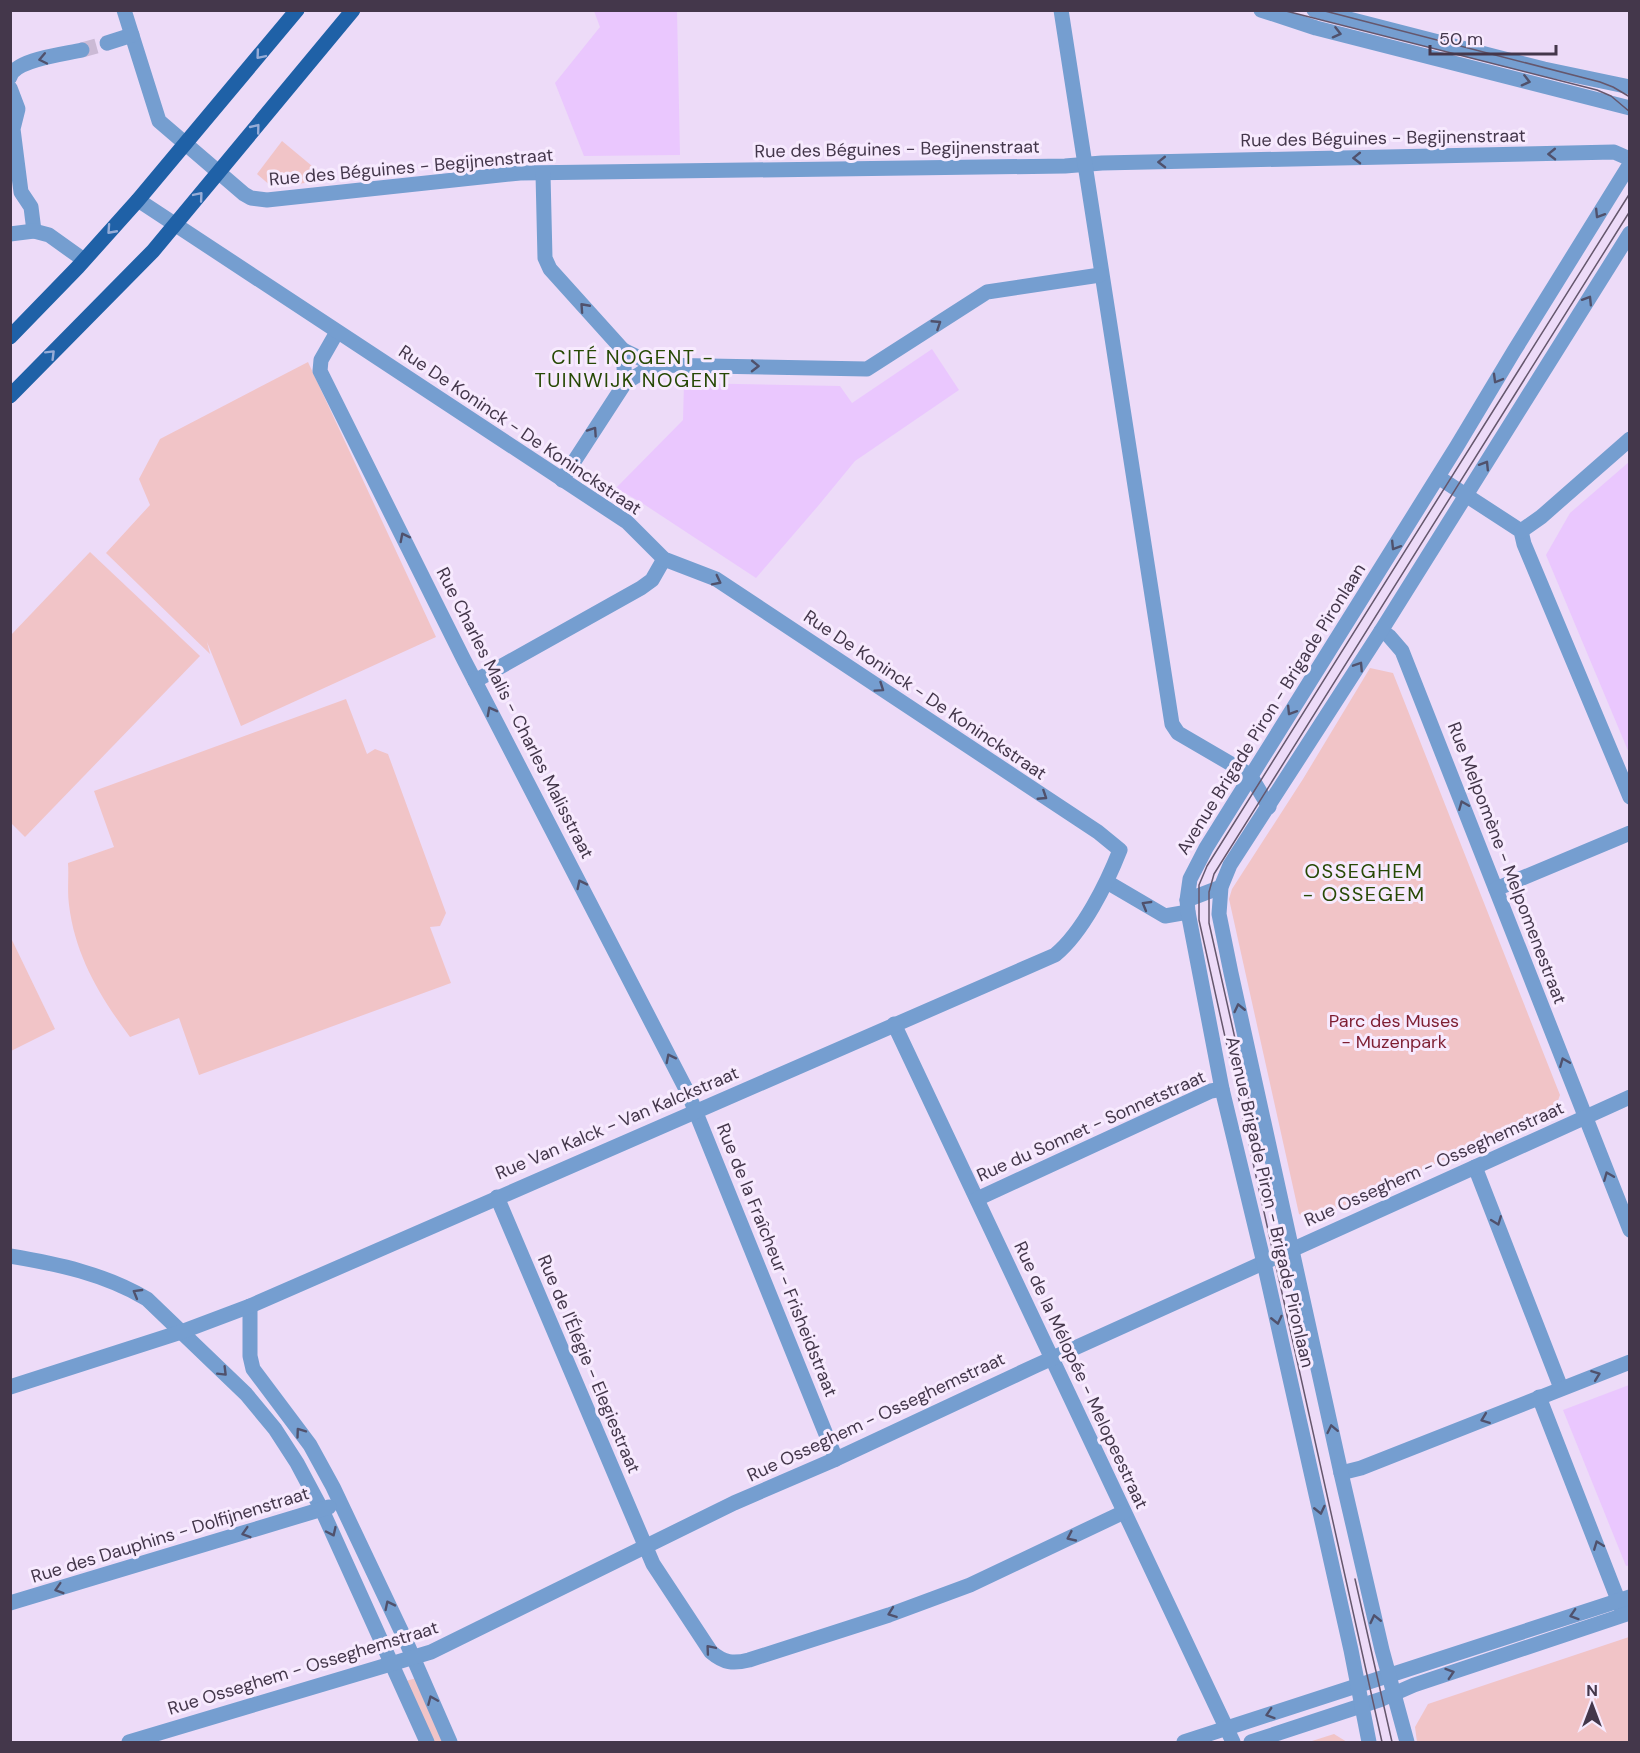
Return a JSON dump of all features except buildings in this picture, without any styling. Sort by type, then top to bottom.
[{"type":"main road","points":[[10,337],[138,200],[297,10]]},
{"type":"main road","points":[[10,396],[153,251],[353,10]]},
{"type":"street","name":"Rue des Béguines - Begijnenstraat","points":[[124,10],[159,121],[218,173],[251,198],[267,200],[520,173],[1084,165],[1614,152],[1629,161]]},
{"type":"street","points":[[1061,10],[1172,724],[1178,733],[1250,775],[1269,807]]},
{"type":"street","points":[[1261,10],[1629,108]]},
{"type":"street","points":[[1314,10],[1544,69],[1629,87]]},
{"type":"street","points":[[107,43],[132,35]]},
{"type":"street","points":[[10,76],[12,71],[21,64],[82,50]]},
{"type":"street","points":[[10,88],[18,109],[13,129],[21,192],[31,207],[34,231]]},
{"type":"street","name":"Avenue Brigade Piron - Brigade Pironlaan","points":[[1369,1743],[1264,1263],[1222,1089],[1187,906],[1190,879],[1250,775],[1438,477],[1629,161]]},
{"type":"street","points":[[543,174],[545,258],[550,269],[623,350],[654,365],[867,369],[987,292],[1101,275]]},
{"type":"street","name":"Rue De Koninck - De Koninckstraat","points":[[138,200],[627,522],[663,559],[716,579],[1098,832],[1120,849],[1107,882]]},
{"type":"street","points":[[10,234],[34,231],[49,235],[84,260]]},
{"type":"street","name":"Avenue Brigade Piron - Brigade Pironlaan","points":[[1407,1743],[1341,1473],[1219,914],[1221,886],[1230,866],[1381,632],[1629,233]]},
{"type":"street","name":"Rue Charles Malis - Charles Malisstraat","points":[[337,332],[321,360],[320,371],[475,681],[695,1110]]},
{"type":"street","points":[[623,350],[625,383]]},
{"type":"street","points":[[562,480],[625,383],[654,365]]},
{"type":"street","points":[[1521,531],[1629,439]]},
{"type":"street","points":[[1438,477],[1521,531],[1524,544],[1629,797]]},
{"type":"street","points":[[475,681],[641,588],[652,580],[663,559]]},
{"type":"street","name":"Rue Melpomène - Melpomenestraat","points":[[1381,632],[1389,636],[1402,651],[1629,1230]]},
{"type":"street","points":[[1496,889],[1629,833]]},
{"type":"street","points":[[1107,882],[1166,916],[1221,886]]},
{"type":"street","name":"Rue Van Kalck - Van Kalckstraat","points":[[10,1387],[181,1332],[250,1306],[695,1110],[1055,955],[1066,945],[1107,882]]},
{"type":"street","name":"Rue de la Mélopée - Melopeestraat","points":[[894,1024],[1231,1736]]},
{"type":"street","name":"Rue du Sonnet - Sonnetstraat","points":[[977,1199],[1211,1091],[1222,1089]]},
{"type":"street","name":"Rue Osseghem - Osseghemstraat","points":[[129,1743],[431,1652],[734,1503],[836,1459],[1629,1096]]},
{"type":"street","name":"Rue de la Fraîcheur - Frisheidstraat","points":[[695,1110],[836,1459]]},
{"type":"street","points":[[1475,1167],[1562,1388]]},
{"type":"street","name":"Rue de l'Élégie - Elegiestraat","points":[[497,1197],[653,1564],[711,1652],[721,1661],[735,1664],[889,1615],[970,1585],[1124,1512]]},
{"type":"street","points":[[10,1256],[74,1268],[130,1288],[147,1299],[246,1394],[275,1429],[297,1462],[322,1510],[427,1743]]},
{"type":"street","points":[[250,1306],[250,1356],[254,1369],[310,1445],[341,1503],[414,1658],[450,1743]]},
{"type":"street","points":[[1341,1473],[1362,1468],[1629,1362]]},
{"type":"street","points":[[1251,1743],[1362,1706],[1414,1684],[1627,1614],[1624,1598],[1539,1398]]},
{"type":"street","name":"Rue des Dauphins - Dolfijnenstraat","points":[[10,1603],[341,1503]]},
{"type":"street","points":[[1184,1743],[1231,1736],[1358,1685],[1624,1598]]},
{"type":"shaded area","points":[[594,11],[677,11],[680,155],[584,156],[555,83],[600,27]]},
{"type":"shaded area","points":[[932,349],[959,390],[855,461],[756,578],[616,488],[683,420],[684,383],[840,386],[852,403]]},
{"type":"shaded area","points":[[1629,462],[1629,753],[1546,555],[1570,513]]},
{"type":"shaded area","points":[[1629,1385],[1630,1565],[1626,1566],[1563,1410]]},
{"type":"green space","points":[[282,141],[312,166],[313,182],[272,187],[257,174]]},
{"type":"green space","points":[[308,362],[436,637],[241,726],[207,642],[210,654],[106,553],[150,505],[139,479],[160,439]]},
{"type":"green space","points":[[90,552],[200,656],[25,837],[11,823],[11,635]]},
{"type":"green space","name":"Parc des Muses - Muzenpark","points":[[1370,668],[1393,673],[1560,1095],[1555,1109],[1312,1220],[1299,1214],[1229,899],[1232,889],[1303,779]]},
{"type":"green space","points":[[346,699],[367,754],[375,749],[388,754],[446,913],[440,926],[430,927],[451,983],[199,1075],[179,1018],[130,1037],[99,991],[83,958],[69,905],[68,863],[114,847],[94,791]]},
{"type":"green space","points":[[11,938],[55,1029],[10,1051]]},
{"type":"green space","points":[[1629,1637],[1629,1742],[1417,1742],[1415,1727],[1428,1704]]},
{"type":"green space","points":[[416,1678],[443,1742],[433,1742],[406,1681]]},
{"type":"green space","points":[[1334,1734],[1347,1742],[1309,1742],[1312,1741]]},
{"type":"tunnel","points":[[82,50],[107,43]]},
{"type":"tram line","points":[[1282,10],[1597,90],[1611,96],[1630,112]]},
{"type":"tram line","points":[[1321,10],[1600,82],[1630,97]]},
{"type":"tram line","points":[[1382,1742],[1199,920],[1199,885],[1207,866],[1630,193]]},
{"type":"tram line","points":[[1261,1154],[1209,923],[1209,892],[1214,874],[1630,211]]},
{"type":"tram line","points":[[1355,1579],[1392,1742]]},
{"type":"district","name":"CITÉ NOGENT - TUINWIJK NOGENT","points":[[633,368]]},
{"type":"district","name":"OSSEGHEM - OSSEGEM","points":[[1364,882]]}]
